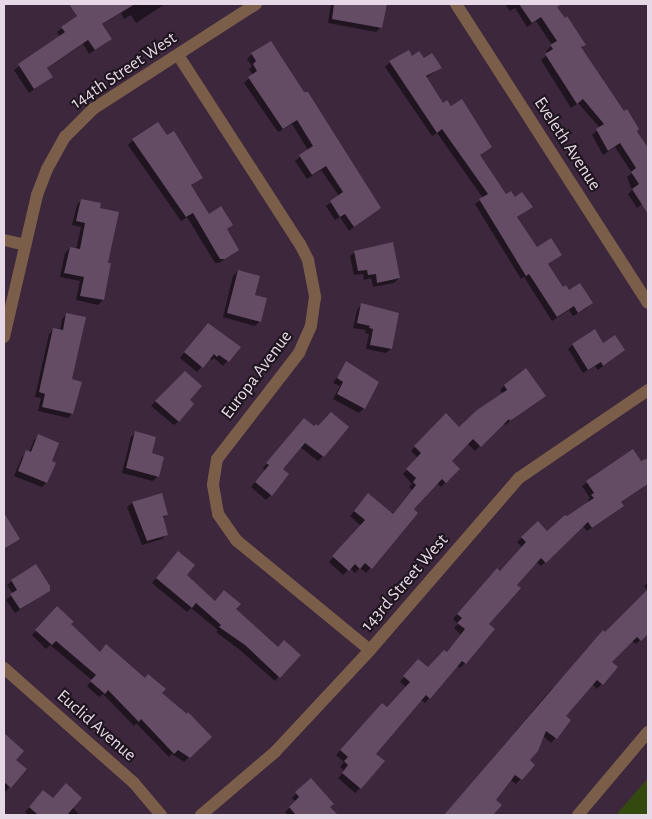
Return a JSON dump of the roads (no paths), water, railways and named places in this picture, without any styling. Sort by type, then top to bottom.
[{"type":"street","name":"144th Street West","points":[[4,337],[37,195],[46,169],[65,137],[93,109],[256,4]]},
{"type":"street","name":"Eveleth Avenue","points":[[456,4],[648,303]]},
{"type":"street","name":"Europa Avenue","points":[[178,55],[300,244],[308,260],[315,297],[312,326],[299,353],[217,459],[212,485],[218,514],[236,540],[370,650]]},
{"type":"street","points":[[4,240],[25,245]]},
{"type":"street","name":"143rd Street West","points":[[202,815],[275,752],[370,650],[519,478],[648,390]]},
{"type":"street","name":"Euclid Avenue","points":[[4,668],[134,783],[161,815]]},
{"type":"street","points":[[578,815],[648,732]]}]
